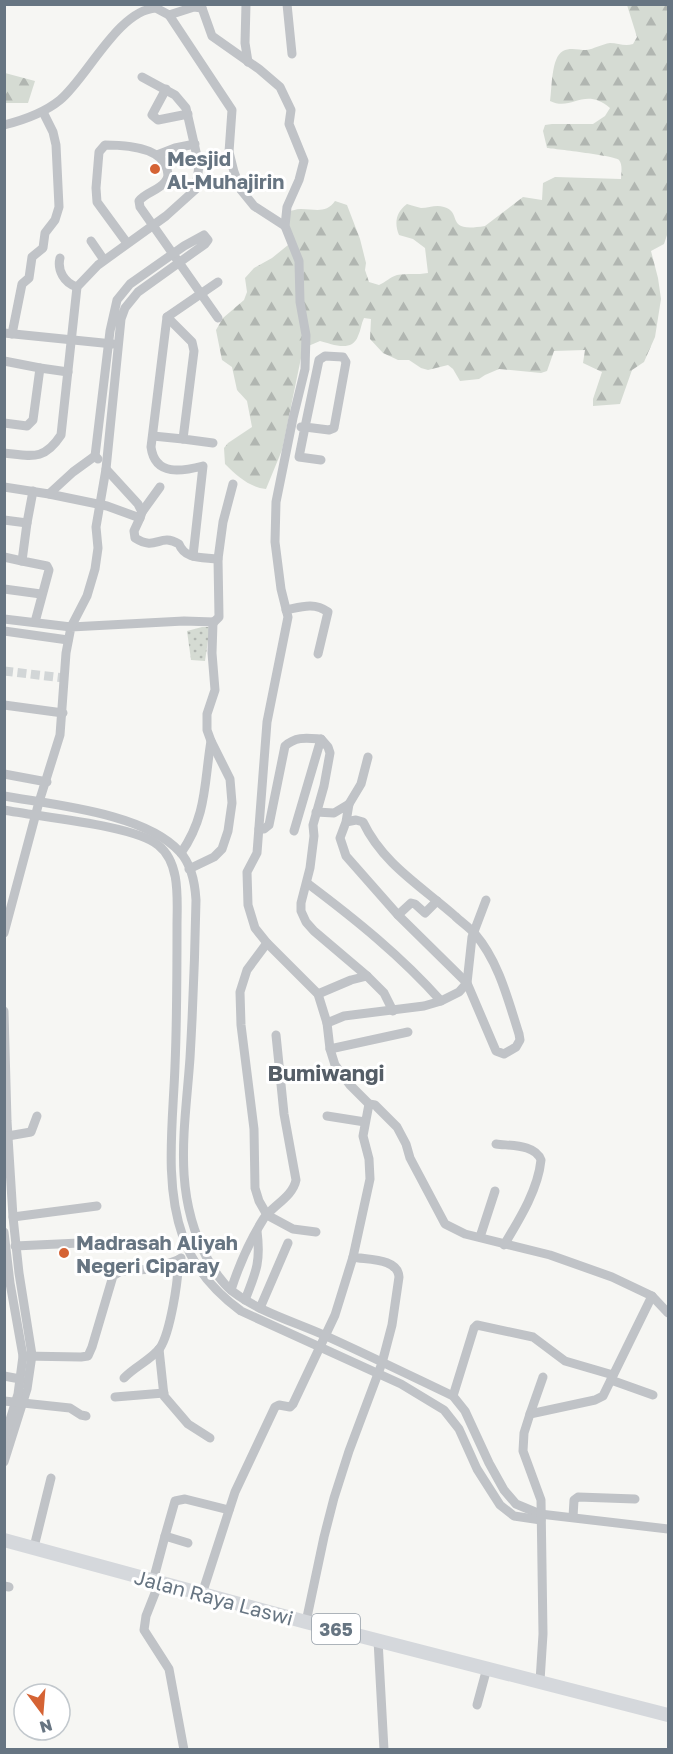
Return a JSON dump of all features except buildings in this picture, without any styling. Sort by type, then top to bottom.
[{"type":"main road","name":"Jalan Raya Laswi","points":[[4,1540],[306,1622],[669,1715]]},
{"type":"street","points":[[246,4],[245,43],[248,62]]},
{"type":"street","points":[[287,4],[292,54]]},
{"type":"street","points":[[169,15],[204,6],[212,36],[280,87],[291,110],[289,124],[304,161],[299,180],[287,207],[285,226],[299,261],[300,302],[306,336],[305,369],[276,502],[279,577],[288,617],[267,722],[257,853],[247,872],[250,912],[255,928],[318,994],[327,1023],[330,1049],[335,1065],[369,1104],[375,1105],[397,1127],[410,1158],[445,1224],[465,1234],[550,1255],[630,1284],[652,1296],[669,1313]]},
{"type":"street","points":[[4,125],[43,112],[62,99],[119,30],[141,12],[156,8],[169,15],[232,110],[229,153],[241,190],[254,206],[285,226]]},
{"type":"street","points":[[4,453],[37,455],[49,451],[61,435],[76,286],[104,260],[153,226],[196,189],[199,165],[186,108],[175,95],[142,77]]},
{"type":"street","points":[[166,89],[152,115],[158,120],[188,114]]},
{"type":"street","points":[[43,112],[56,145],[59,207],[55,220],[45,232],[43,249],[32,257],[29,278],[22,284],[8,334],[114,345]]},
{"type":"street","points":[[127,243],[97,202],[99,152],[108,144],[157,155],[165,162],[167,179],[139,201],[140,207],[218,318]]},
{"type":"street","points":[[157,155],[195,144]]},
{"type":"street","points":[[4,933],[37,809],[60,735],[71,627],[87,596],[95,568],[98,548],[96,527],[106,468],[114,345],[112,317],[117,300],[130,284],[201,235],[207,237],[206,244],[131,298],[121,319],[114,345],[95,456],[49,494]]},
{"type":"street","points":[[91,241],[104,260]]},
{"type":"street","points":[[60,258],[58,265],[62,274],[71,285],[76,286]]},
{"type":"street","points":[[193,556],[203,466],[182,472],[165,468],[152,452],[153,436],[167,318],[218,282]]},
{"type":"street","points":[[167,318],[192,342],[194,351],[183,439]]},
{"type":"street","points":[[293,425],[305,427],[329,430],[334,428],[346,362],[343,357],[325,356],[318,360],[305,427],[299,457],[321,460]]},
{"type":"street","points":[[4,361],[68,372]]},
{"type":"street","points":[[4,423],[27,426],[33,420],[40,368]]},
{"type":"street","points":[[153,436],[195,439],[213,443]]},
{"type":"street","points":[[95,456],[138,504],[141,515]]},
{"type":"street","points":[[4,619],[71,627],[218,621],[218,558],[223,522],[233,484]]},
{"type":"street","points":[[4,487],[49,494],[141,515]]},
{"type":"street","points":[[160,487],[141,515],[134,531],[135,538],[149,545],[163,540],[176,542],[183,552],[193,556],[218,558]]},
{"type":"street","points":[[22,561],[33,491]]},
{"type":"street","points":[[4,520],[27,523]]},
{"type":"street","points":[[4,557],[42,564],[49,568],[41,594],[39,622],[51,636]]},
{"type":"street","points":[[4,589],[41,594]]},
{"type":"street","points":[[286,610],[313,605],[328,612],[318,654]]},
{"type":"street","points":[[181,853],[193,834],[202,812],[210,741],[207,722],[215,690],[212,653],[213,622]]},
{"type":"street","points":[[4,631],[68,640]]},
{"type":"street","points":[[4,705],[63,713]]},
{"type":"street","points":[[259,829],[264,829],[269,825],[285,746],[292,740],[301,738],[321,739],[330,753],[316,812],[307,883],[300,907],[306,922],[321,938],[367,975],[384,993],[393,1011]]},
{"type":"street","points":[[294,831],[321,739]]},
{"type":"street","points":[[189,869],[208,861],[219,852],[231,819],[230,779],[210,741]]},
{"type":"street","points":[[346,822],[356,820],[363,822],[371,839],[387,860],[473,932],[484,946],[501,982],[519,1036],[516,1047],[504,1054],[496,1051],[467,983],[398,915],[346,856],[340,844],[340,838],[349,804],[361,784],[368,758]]},
{"type":"street","points":[[4,774],[47,782]]},
{"type":"street","points":[[4,796],[37,809],[134,833],[160,846],[170,858],[177,898],[177,947],[185,970],[182,1058],[184,1129],[178,1171]]},
{"type":"street","points":[[316,812],[334,813],[349,804]]},
{"type":"street","points":[[4,810],[37,809],[134,824],[164,838],[181,853],[194,883],[196,900],[194,949],[185,970],[182,1058],[172,1129],[178,1171],[195,1233],[196,1252],[211,1285],[241,1311],[322,1341]]},
{"type":"street","points":[[307,883],[390,949],[441,1001]]},
{"type":"street","points":[[327,1023],[344,1016],[393,1011],[441,1001],[457,994],[467,983],[473,932],[486,900]]},
{"type":"street","points":[[398,915],[408,904],[413,903],[425,913],[437,901]]},
{"type":"street","points":[[267,943],[247,970],[240,993],[254,1129],[254,1182],[257,1195],[267,1215],[293,1229],[316,1232]]},
{"type":"street","points":[[177,947],[194,949]]},
{"type":"street","points":[[318,994],[367,975]]},
{"type":"street","points":[[4,1011],[5,1100],[13,1217],[11,1255]]},
{"type":"street","points":[[330,1049],[408,1032]]},
{"type":"street","points":[[231,1290],[242,1260],[257,1231],[267,1215],[293,1189],[296,1180],[284,1114],[276,1035]]},
{"type":"street","points":[[202,1594],[245,1468],[275,1407],[292,1405],[343,1294],[369,1179],[369,1159],[363,1136],[369,1104]]},
{"type":"street","points":[[8,1136],[31,1132],[37,1116]]},
{"type":"street","points":[[327,1116],[365,1122]]},
{"type":"street","points":[[172,1129],[184,1129]]},
{"type":"street","points":[[496,1144],[533,1150],[541,1160],[522,1215],[504,1245]]},
{"type":"street","points":[[480,1237],[495,1191]]},
{"type":"street","points":[[13,1217],[97,1206]]},
{"type":"street","points":[[246,1300],[259,1263],[257,1231]]},
{"type":"street","points":[[4,1232],[11,1255],[28,1356],[4,1462]]},
{"type":"street","points":[[11,1255],[101,1242]]},
{"type":"street","points":[[260,1308],[288,1243]]},
{"type":"street","points":[[28,1356],[88,1356],[113,1276],[121,1271],[153,1269],[196,1252]]},
{"type":"street","points":[[196,1252],[231,1290],[260,1308],[322,1341],[381,1368],[453,1396],[465,1411],[489,1463],[510,1498],[516,1504],[541,1517]]},
{"type":"street","points":[[306,1622],[334,1498],[349,1451],[381,1368],[392,1325],[399,1272],[392,1264],[353,1257]]},
{"type":"street","points":[[124,1378],[159,1349],[165,1338],[176,1287],[178,1260]]},
{"type":"street","points":[[530,1414],[598,1399],[605,1393],[652,1296]]},
{"type":"street","points":[[453,1396],[474,1328],[477,1325],[533,1337],[565,1361],[653,1395]]},
{"type":"street","points":[[159,1349],[164,1393],[188,1424],[210,1438]]},
{"type":"street","points":[[4,1439],[19,1402],[20,1379],[28,1356]]},
{"type":"street","points":[[381,1368],[451,1416],[487,1486],[505,1510],[519,1517],[573,1517],[669,1529]]},
{"type":"street","points":[[4,1376],[20,1379]]},
{"type":"street","points":[[540,1681],[543,1634],[540,1495],[524,1451],[524,1433],[543,1377]]},
{"type":"street","points":[[115,1397],[164,1393]]},
{"type":"street","points":[[4,1401],[70,1408],[86,1416]]},
{"type":"street","points":[[34,1547],[51,1478]]},
{"type":"street","points":[[573,1517],[574,1500],[578,1497],[635,1499]]},
{"type":"street","points":[[184,1749],[169,1669],[144,1630],[146,1616],[175,1500],[185,1499],[229,1510]]},
{"type":"street","points":[[165,1536],[188,1543]]},
{"type":"street","points":[[378,1640],[384,1749]]},
{"type":"street","points":[[477,1705],[487,1668]]},
{"type":"green space","points":[[627,5],[668,5],[668,232],[664,244],[651,251],[661,299],[655,337],[644,362],[632,370],[620,404],[593,406],[602,372],[583,363],[585,350],[554,351],[547,371],[541,373],[499,369],[479,379],[460,381],[448,365],[428,370],[409,360],[398,360],[383,353],[370,339],[371,319],[364,318],[355,341],[347,346],[320,341],[306,347],[301,358],[282,450],[266,489],[254,486],[239,477],[225,464],[224,448],[252,427],[247,401],[237,390],[232,367],[222,360],[216,330],[223,318],[244,300],[247,292],[245,278],[254,268],[272,258],[293,241],[286,212],[299,209],[324,209],[335,201],[347,205],[360,239],[369,282],[379,285],[397,275],[428,273],[425,248],[413,239],[399,235],[397,231],[398,214],[407,204],[421,208],[441,206],[453,213],[459,225],[464,227],[485,226],[523,197],[542,200],[543,183],[555,177],[621,179],[620,162],[616,158],[547,148],[543,131],[545,125],[593,124],[605,116],[610,108],[593,99],[565,104],[550,101],[554,66],[559,54],[566,50],[586,50],[610,43],[633,44],[637,37]]},
{"type":"green space","points":[[5,73],[35,81],[28,103],[5,103]]},
{"type":"green space","points":[[210,627],[205,661],[191,660],[187,631]]},
{"type":"tunnel","points":[[4,671],[64,678]]},
{"type":"place","name":"Mesjid Al-Muhajirin","points":[[155,169]]},
{"type":"place","name":"Madrasah Aliyah Negeri Ciparay","points":[[64,1253]]},
{"type":"district","name":"Bumiwangi","points":[[326,1072]]}]
